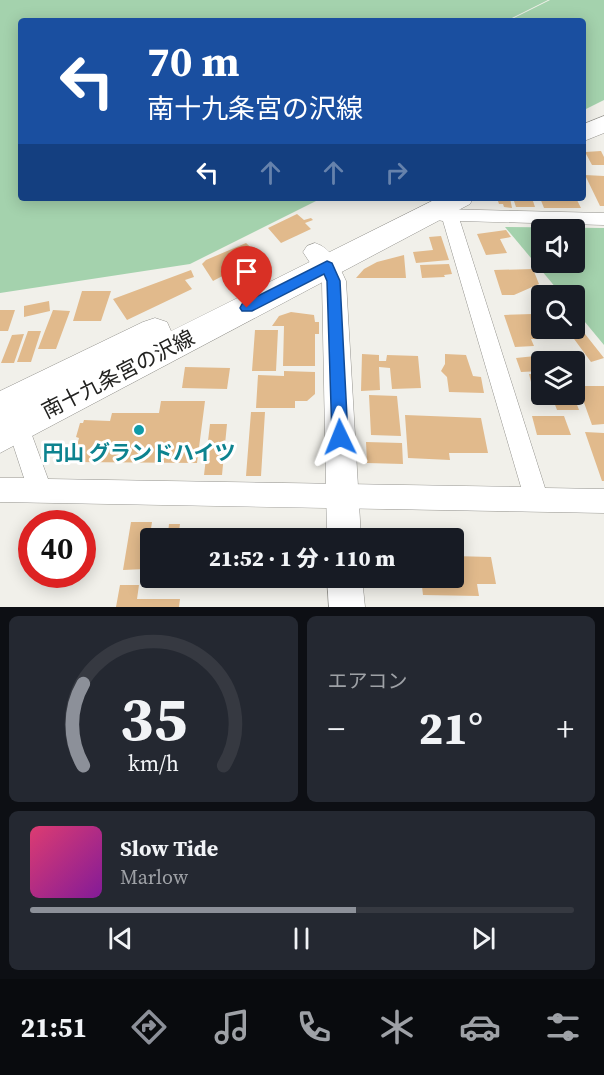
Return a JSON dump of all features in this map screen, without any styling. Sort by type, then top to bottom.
[{"type":"main road","points":[[586,118],[604,109]]},
{"type":"main road","points":[[586,133],[604,123]]},
{"type":"main road","name":"南十九条宮の沢線","points":[[6,423],[321,259],[441,207]]},
{"type":"street","points":[[537,500],[441,207],[604,219]]},
{"type":"street","points":[[321,259],[334,281],[344,528]]},
{"type":"street","points":[[6,423],[40,491]]},
{"type":"street","points":[[0,490],[537,500],[602,505]]},
{"type":"street","points":[[345,588],[346,607]]},
{"type":"green space","points":[[0,0],[548,0],[512,18],[18,18],[18,201],[316,201],[190,264],[0,293]]},
{"type":"green space","points":[[550,0],[604,0],[604,100],[586,109],[586,18],[514,18]]},
{"type":"green space","points":[[505,227],[531,227],[531,258]]},
{"type":"green space","points":[[585,228],[604,228],[604,345],[585,322],[585,285],[554,285],[544,273],[585,273]]},
{"type":"building","points":[[601,151],[604,165],[592,165],[586,152]]},
{"type":"building","points":[[586,175],[604,176],[604,206],[600,206]]},
{"type":"building","points":[[498,201],[511,201],[512,208],[504,207],[503,204],[499,204]]},
{"type":"building","points":[[514,201],[533,201],[535,207],[516,207]]},
{"type":"building","points":[[541,201],[578,201],[581,208],[544,208]]},
{"type":"building","points":[[297,214],[304,220],[311,218],[313,220],[305,223],[311,229],[281,243],[268,228]]},
{"type":"building","points":[[506,230],[511,237],[500,239],[507,253],[486,255],[477,234]]},
{"type":"building","points":[[441,236],[449,260],[416,263],[413,252],[433,250],[429,237]]},
{"type":"building","points":[[246,243],[260,256],[213,281],[202,264],[206,260]]},
{"type":"building","points":[[404,255],[406,278],[356,278],[364,269],[377,262]]},
{"type":"building","points":[[449,264],[452,274],[444,275],[445,277],[422,278],[420,265]]},
{"type":"building","points":[[531,269],[531,273],[535,273],[539,284],[531,285],[531,288],[514,295],[502,295],[494,270]]},
{"type":"building","points":[[191,270],[194,277],[185,280],[192,289],[127,320],[113,299]]},
{"type":"building","points":[[82,291],[111,291],[101,321],[73,321]]},
{"type":"building","points":[[49,301],[50,311],[24,317],[24,306]]},
{"type":"building","points":[[0,310],[15,310],[8,331],[0,331]]},
{"type":"building","points":[[53,310],[70,311],[56,349],[38,349]]},
{"type":"building","points":[[291,312],[314,315],[315,322],[319,322],[319,334],[315,334],[315,366],[283,366],[284,326],[272,326],[279,316]]},
{"type":"building","points":[[531,314],[531,339],[534,346],[515,347],[504,315]]},
{"type":"building","points":[[255,330],[278,330],[276,371],[252,371]]},
{"type":"building","points":[[28,331],[41,331],[31,362],[17,362]]},
{"type":"building","points":[[24,334],[14,363],[1,363],[12,335]]},
{"type":"building","points":[[585,334],[604,358],[591,362],[574,339],[585,339]]},
{"type":"building","points":[[362,354],[379,355],[379,361],[386,361],[387,355],[418,356],[421,388],[392,389],[390,368],[379,367],[380,390],[361,391]]},
{"type":"building","points":[[445,354],[466,355],[473,376],[481,377],[484,393],[449,392],[447,377],[441,371],[445,364]]},
{"type":"building","points":[[531,356],[531,372],[521,372],[516,358]]},
{"type":"building","points":[[185,367],[230,368],[227,389],[182,388]]},
{"type":"building","points":[[284,371],[315,372],[315,394],[307,401],[295,401],[295,408],[256,408],[258,375],[284,376]]},
{"type":"building","points":[[585,386],[604,386],[604,424],[592,425],[585,405]]},
{"type":"building","points":[[369,395],[397,396],[401,436],[371,435]]},
{"type":"building","name":"円山 グランドハイツ","points":[[161,401],[205,401],[197,463],[73,462],[79,438],[76,437],[80,423],[84,420],[110,421],[112,413],[159,413]]},
{"type":"building","points":[[555,405],[577,405],[579,410],[557,410]]},
{"type":"building","points":[[251,412],[265,412],[261,476],[246,476]]},
{"type":"building","points":[[405,415],[481,418],[488,453],[449,453],[450,460],[408,458]]},
{"type":"building","points":[[532,416],[564,416],[571,435],[537,435]]},
{"type":"building","points":[[210,424],[227,424],[222,475],[204,475]]},
{"type":"building","points":[[585,432],[604,433],[604,481],[602,481]]},
{"type":"building","points":[[366,442],[402,443],[403,464],[367,463]]},
{"type":"building","points":[[131,522],[152,522],[151,528],[140,528],[140,569],[123,570]]},
{"type":"building","points":[[169,524],[180,524],[179,528],[169,528]]},
{"type":"building","points":[[464,556],[491,557],[496,584],[477,584],[479,596],[423,595],[422,588],[464,588]]},
{"type":"building","points":[[120,585],[139,585],[137,599],[180,599],[179,607],[116,607]]},
{"type":"place","name":"円山 グランドハイツ","points":[[139,430]]},
{"type":"route","points":[[247,308],[327,266],[334,281],[340,437]]}]
